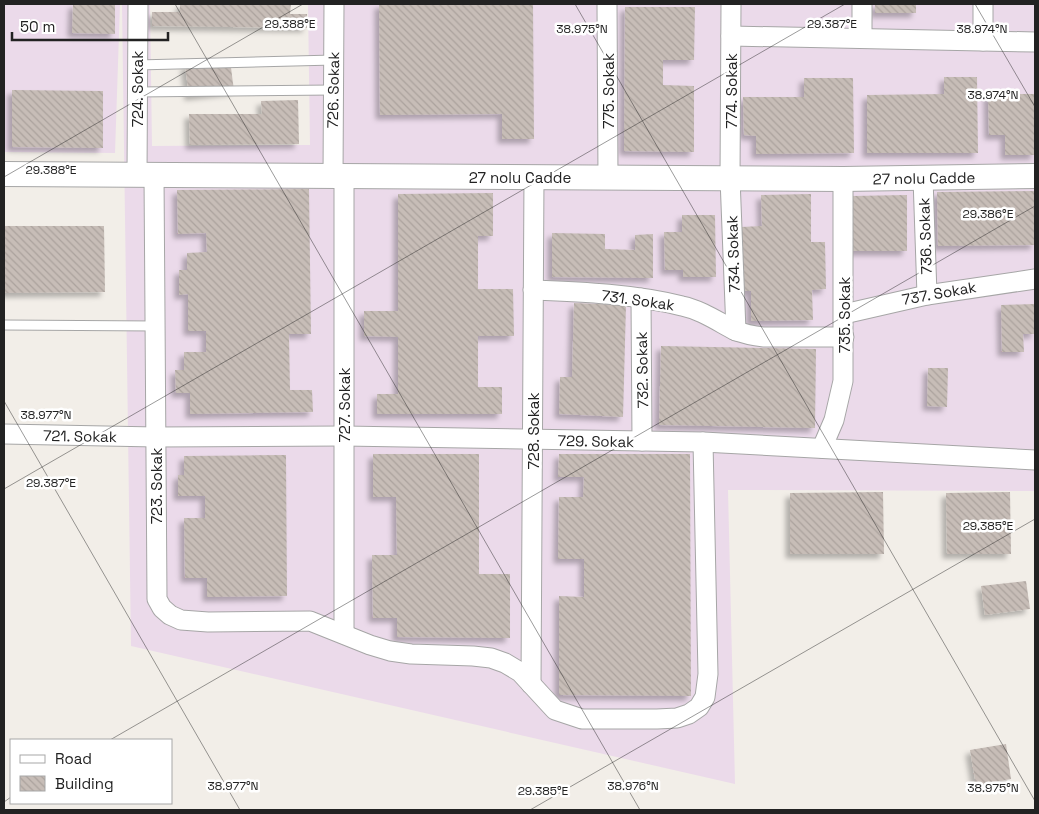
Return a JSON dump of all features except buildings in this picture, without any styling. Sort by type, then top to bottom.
[{"type":"street","name":"724. Sokak","points":[[138,4],[137,92],[145,175]]},
{"type":"street","name":"726. Sokak","points":[[334,4],[334,90],[338,176]]},
{"type":"street","name":"775. Sokak","points":[[607,4],[608,178]]},
{"type":"street","name":"774. Sokak","points":[[730,178],[731,4]]},
{"type":"street","points":[[862,4],[862,38]]},
{"type":"street","points":[[982,4],[983,41]]},
{"type":"street","points":[[731,36],[1035,42]]},
{"type":"street","name":"27 nolu Cadde","points":[[4,174],[843,179],[1035,176]]},
{"type":"street","name":"723. Sokak","points":[[145,175],[155,326],[157,599],[162,608],[170,615],[181,620],[208,622],[310,621],[390,651],[411,654],[473,656],[491,658],[505,663],[520,672],[555,710],[582,719],[677,718],[689,714],[699,707],[705,697],[708,674],[703,442]]},
{"type":"street","name":"727. Sokak","points":[[338,176],[344,436],[344,634]]},
{"type":"street","name":"728. Sokak","points":[[532,684],[534,177]]},
{"type":"street","name":"734. Sokak","points":[[730,178],[736,331]]},
{"type":"street","name":"736. Sokak","points":[[923,178],[927,295]]},
{"type":"street","name":"735. Sokak","points":[[822,448],[834,420],[843,381],[843,179]]},
{"type":"street","name":"737. Sokak","points":[[844,314],[927,295],[1035,279]]},
{"type":"street","name":"731. Sokak","points":[[533,290],[641,298],[684,306],[704,313],[736,331],[764,337],[844,337]]},
{"type":"street","name":"732. Sokak","points":[[641,298],[642,442]]},
{"type":"street","name":"721. Sokak","points":[[4,434],[156,437]]},
{"type":"street","name":"729. Sokak","points":[[156,437],[344,436],[703,442],[1035,460]]},
{"type":"lane","points":[[138,65],[334,60]]},
{"type":"lane","points":[[137,92],[334,90]]},
{"type":"lane","points":[[4,325],[155,326]]},
{"type":"shaded area","points":[[4,4],[120,4],[115,153],[4,152]]},
{"type":"shaded area","points":[[122,4],[150,4],[152,146],[310,145],[308,4],[1035,4],[1035,491],[728,490],[735,784],[131,646]]}]
